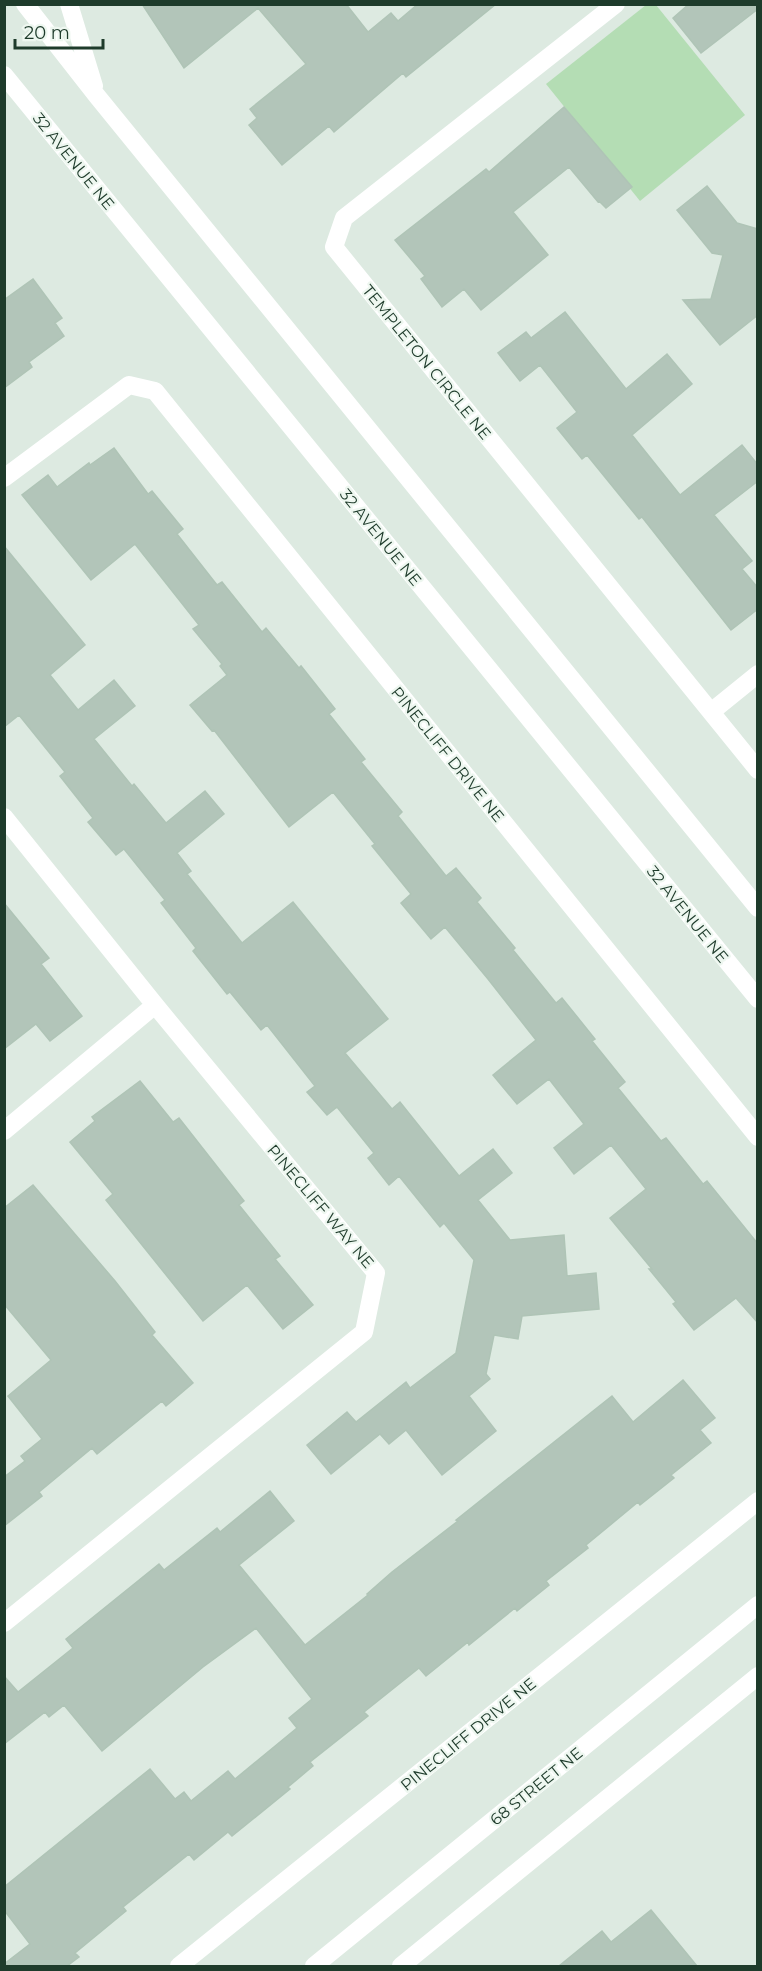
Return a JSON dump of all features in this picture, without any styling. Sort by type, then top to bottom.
[{"type":"street","points":[[25,4],[97,96],[758,908]]},
{"type":"street","points":[[69,4],[97,96]]},
{"type":"street","name":"TEMPLETON CIRCLE NE","points":[[616,4],[344,218],[334,248],[758,770]]},
{"type":"street","name":"32 AVENUE NE","points":[[4,75],[758,999]]},
{"type":"street","name":"PINECLIFF DRIVE NE","points":[[4,478],[129,385],[155,391],[758,1137]]},
{"type":"street","points":[[711,712],[758,674]]},
{"type":"street","name":"PINECLIFF WAY NE","points":[[4,817],[155,1005],[376,1273],[364,1332],[4,1623]]},
{"type":"street","points":[[4,1131],[155,1005]]},
{"type":"street","name":"PINECLIFF DRIVE NE","points":[[179,1966],[758,1501]]},
{"type":"street","name":"68 STREET NE","points":[[314,1966],[758,1605]]},
{"type":"street","points":[[401,1966],[758,1676]]},
{"type":"green space","points":[[646,5],[656,5],[745,115],[640,201],[546,84]]},
{"type":"building","points":[[142,4],[346,4],[368,32],[391,13],[398,21],[418,4],[496,4],[406,77],[403,73],[334,132],[329,126],[282,165],[249,125],[257,118],[250,109],[306,64],[258,8],[184,68]]},
{"type":"building","points":[[689,4],[758,4],[758,9],[701,53],[673,18]]},
{"type":"building","points":[[564,107],[632,187],[606,208],[598,202],[569,167],[513,212],[548,255],[481,310],[464,289],[442,307],[421,279],[425,276],[395,240],[486,169],[489,172]]},
{"type":"building","points":[[707,186],[737,223],[758,229],[758,315],[720,345],[683,300],[711,299],[723,255],[712,253],[677,210]]},
{"type":"building","points":[[33,279],[62,318],[55,323],[64,336],[29,362],[32,367],[4,388],[4,300]]},
{"type":"building","points":[[565,312],[626,389],[667,354],[692,384],[632,435],[680,495],[742,445],[758,465],[758,481],[714,515],[752,561],[742,569],[758,588],[758,609],[731,630],[642,517],[639,519],[587,455],[582,459],[557,428],[577,412],[540,365],[520,381],[498,353],[526,332],[531,338]]},
{"type":"building","points":[[114,448],[148,494],[152,491],[183,529],[177,534],[217,585],[222,582],[262,632],[266,628],[299,668],[301,666],[335,709],[329,714],[365,759],[361,762],[402,812],[398,816],[446,876],[456,868],[481,898],[477,902],[556,1003],[562,998],[595,1039],[592,1041],[625,1082],[618,1088],[661,1141],[666,1138],[703,1184],[707,1181],[758,1244],[758,1323],[736,1298],[694,1330],[673,1304],[676,1302],[649,1269],[652,1269],[610,1218],[646,1189],[611,1145],[574,1174],[554,1148],[584,1124],[549,1079],[517,1104],[493,1075],[536,1040],[488,979],[445,927],[431,939],[401,903],[411,894],[372,846],[375,844],[333,792],[289,827],[214,730],[212,731],[190,705],[227,675],[220,666],[222,664],[193,629],[199,625],[135,544],[91,580],[22,495],[48,475],[57,487]]},
{"type":"building","points":[[4,546],[85,645],[50,675],[78,710],[114,680],[135,706],[94,739],[132,786],[134,784],[166,823],[205,791],[224,814],[177,853],[191,871],[187,874],[242,943],[293,902],[388,1019],[345,1053],[392,1109],[400,1102],[459,1176],[493,1149],[512,1173],[478,1200],[510,1240],[564,1235],[567,1276],[596,1273],[599,1309],[522,1316],[518,1339],[494,1335],[486,1374],[490,1379],[469,1396],[496,1431],[442,1475],[406,1430],[389,1444],[380,1434],[331,1474],[307,1445],[347,1412],[356,1422],[406,1382],[410,1388],[456,1353],[474,1260],[444,1223],[440,1227],[399,1176],[389,1185],[368,1158],[374,1153],[337,1107],[327,1115],[307,1092],[315,1086],[267,1025],[261,1030],[230,992],[227,994],[193,951],[196,948],[161,903],[165,900],[124,849],[116,855],[88,822],[93,818],[60,776],[65,772],[19,715],[4,727]]},
{"type":"building","points":[[4,903],[49,958],[41,964],[82,1016],[50,1041],[36,1024],[4,1049]]},
{"type":"building","points":[[140,1081],[173,1122],[179,1118],[244,1201],[239,1205],[280,1256],[275,1259],[313,1305],[283,1329],[247,1285],[203,1321],[106,1200],[113,1194],[70,1142],[95,1121],[92,1117]]},
{"type":"building","points":[[33,1185],[115,1281],[155,1332],[152,1335],[193,1383],[166,1406],[162,1401],[97,1454],[92,1448],[39,1492],[42,1496],[4,1526],[4,1477],[25,1461],[21,1456],[42,1439],[8,1396],[51,1360],[4,1304],[4,1208]]},
{"type":"building","points":[[683,1380],[715,1418],[700,1430],[711,1443],[671,1475],[674,1478],[640,1505],[638,1502],[586,1545],[588,1548],[546,1581],[549,1585],[517,1611],[515,1608],[426,1676],[419,1668],[364,1712],[368,1716],[310,1762],[313,1766],[288,1787],[290,1789],[232,1836],[228,1832],[194,1860],[189,1854],[123,1907],[126,1911],[75,1953],[79,1957],[67,1966],[4,1966],[30,1944],[4,1910],[4,1887],[150,1769],[175,1799],[184,1792],[191,1801],[228,1771],[235,1779],[297,1728],[289,1718],[312,1699],[256,1628],[203,1667],[102,1751],[64,1705],[49,1717],[45,1712],[4,1744],[4,1676],[18,1692],[73,1648],[66,1639],[159,1564],[164,1570],[217,1528],[220,1532],[270,1491],[294,1521],[239,1565],[305,1645],[368,1595],[392,1572],[458,1521],[456,1520],[612,1396],[633,1422]]},
{"type":"building","points":[[651,1910],[697,1966],[559,1966],[602,1931],[611,1942]]}]
